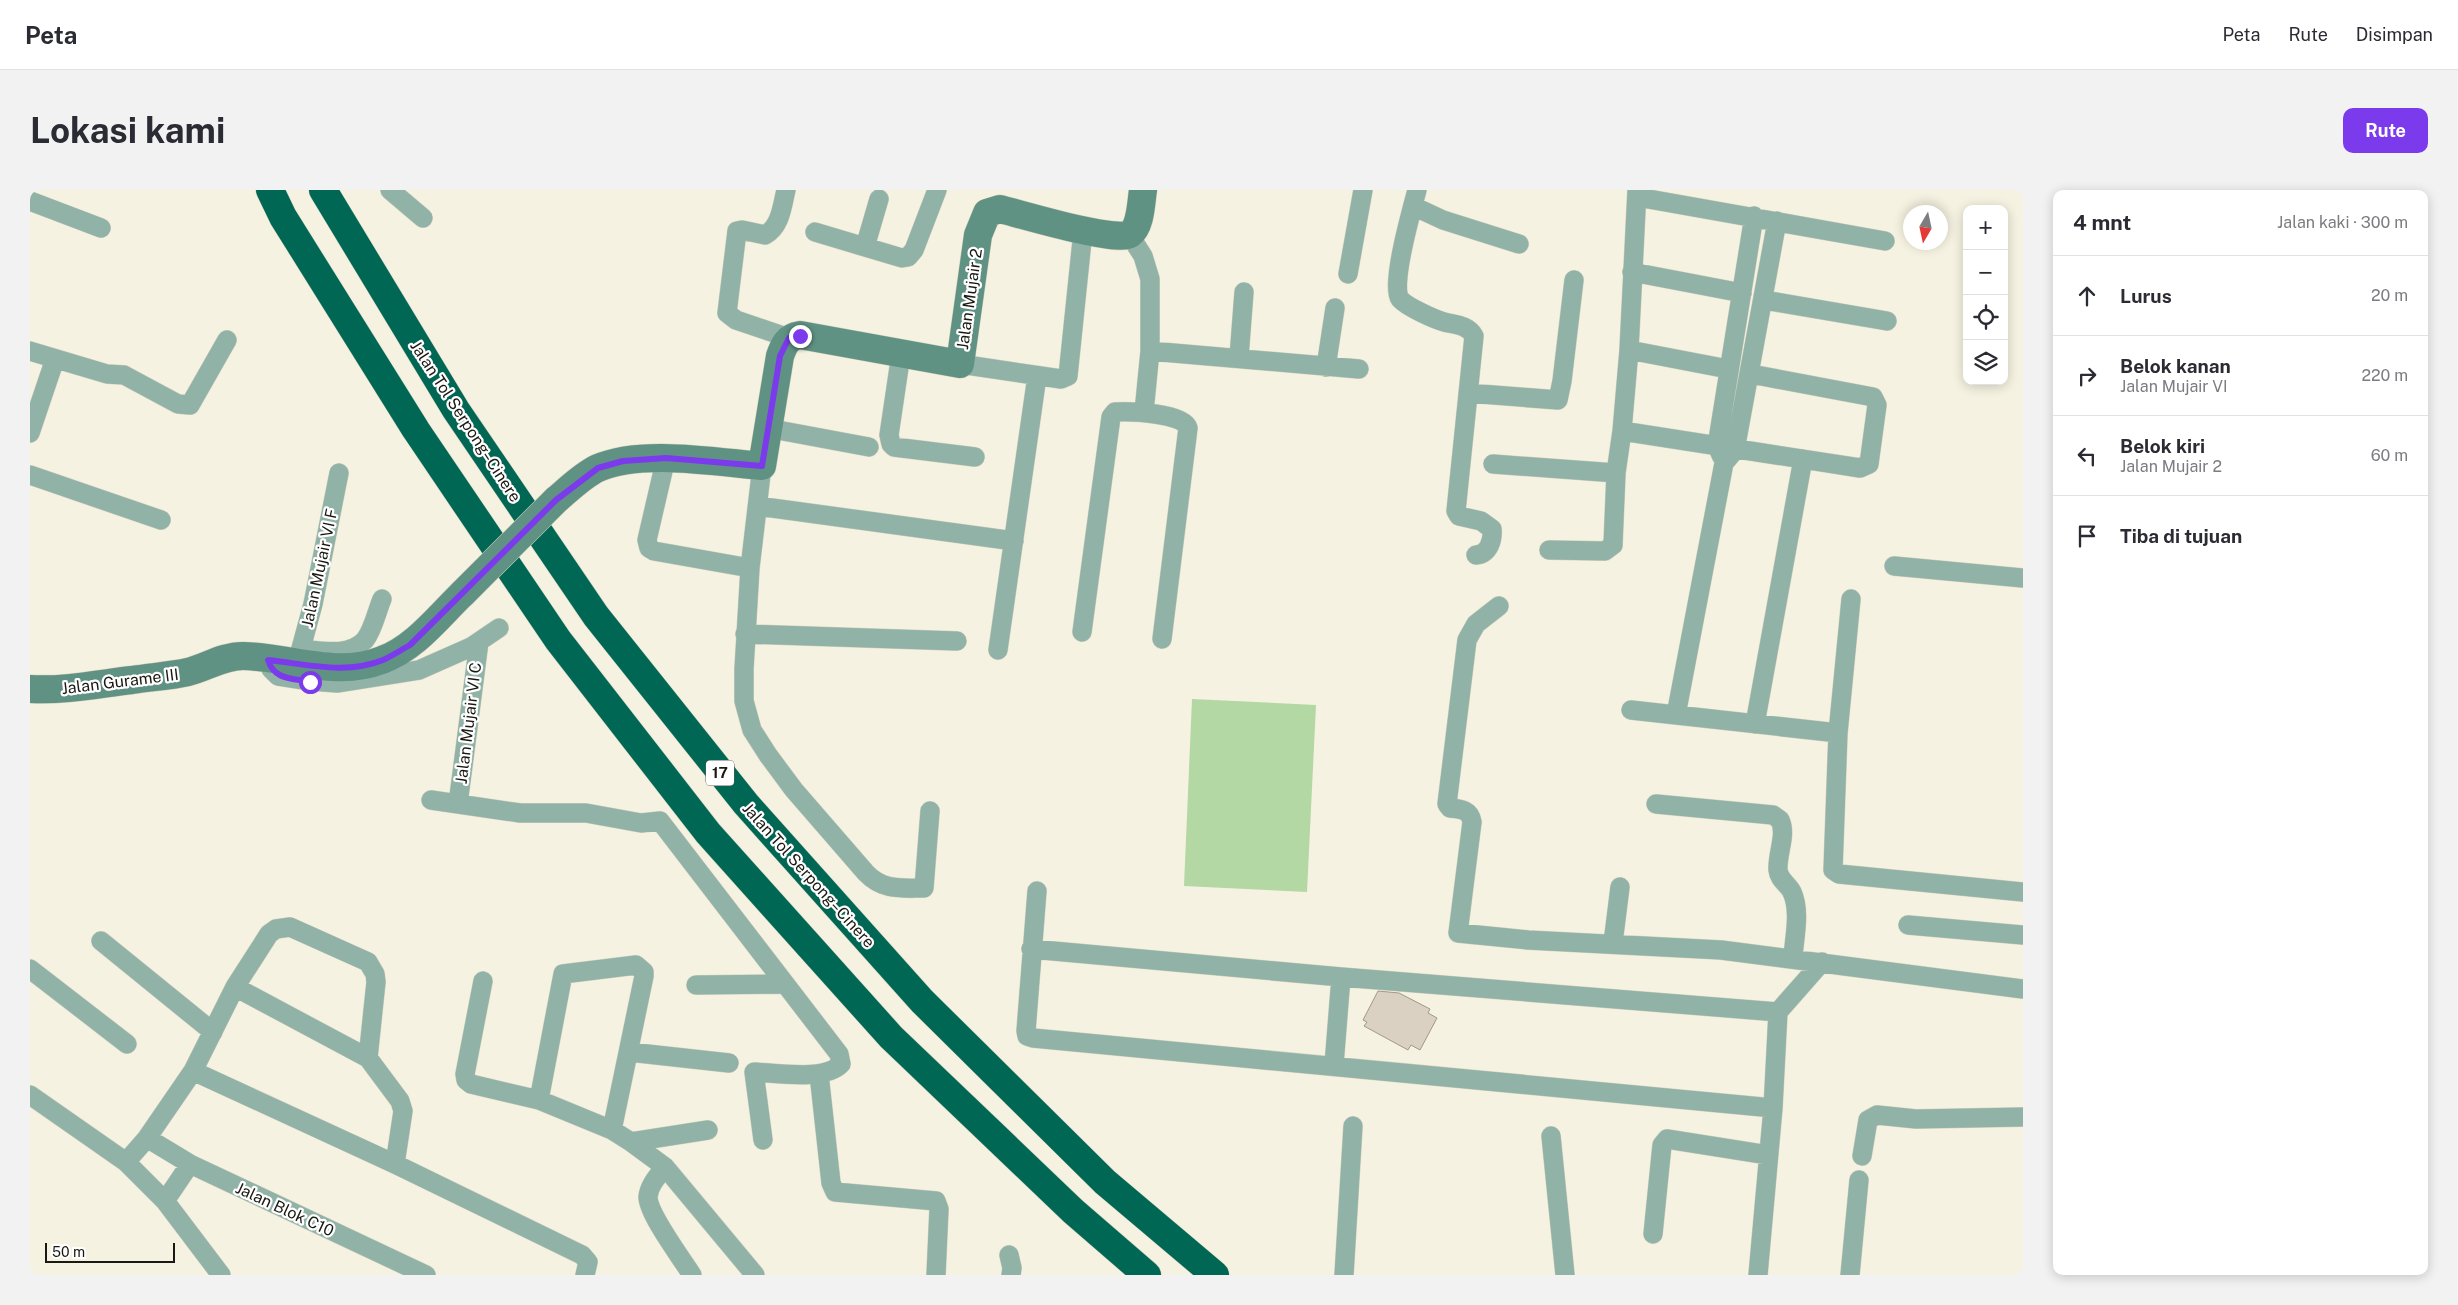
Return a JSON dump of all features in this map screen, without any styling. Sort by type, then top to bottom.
[{"type":"highway","points":[[270,190],[283,217],[416,430],[558,640],[708,833],[892,1037],[1073,1211],[1147,1275]]},
{"type":"highway","name":"Jalan Tol Serpong–Cinere","points":[[323,190],[456,410],[596,616],[746,804],[922,1001],[1105,1182],[1215,1275]]},
{"type":"street","points":[[390,190],[423,218]]},
{"type":"street","points":[[786,190],[778,221],[773,231],[765,236],[737,231],[727,313],[736,320],[789,338],[780,356],[766,428],[750,568],[745,634],[744,701],[752,730],[794,790],[874,882],[892,888],[924,888],[930,811]]},
{"type":"street","points":[[815,232],[902,258],[908,257],[914,250],[937,190]]},
{"type":"street","points":[[1143,190],[1138,220],[1129,234],[1143,256],[1150,279],[1150,351],[1144,412]]},
{"type":"street","points":[[1348,274],[1363,190]]},
{"type":"street","points":[[1548,550],[1605,551],[1613,545],[1616,473],[1622,431],[1637,193],[1885,240]]},
{"type":"street","points":[[1476,555],[1482,554],[1487,549],[1492,529],[1481,522],[1459,516],[1456,511],[1474,336],[1471,330],[1466,327],[1438,320],[1401,300],[1397,291],[1397,275],[1415,198],[1443,220],[1519,244]]},
{"type":"street","points":[[865,247],[879,200]]},
{"type":"street","points":[[30,201],[101,228]]},
{"type":"street","name":"Jalan Mujair 2","points":[[789,338],[800,336],[960,364],[978,235],[987,213],[1000,209],[1083,231],[1121,236],[1129,234]]},
{"type":"street","points":[[1726,453],[1728,369],[1754,216]]},
{"type":"street","points":[[1676,715],[1726,453],[1751,374],[1777,220]]},
{"type":"street","points":[[960,364],[1037,376],[1067,378],[1069,375],[1083,231]]},
{"type":"street","points":[[1632,272],[1742,292]]},
{"type":"street","points":[[1468,393],[1558,400],[1562,382],[1574,280]]},
{"type":"street","points":[[1239,357],[1244,292]]},
{"type":"street","points":[[1764,300],[1887,321]]},
{"type":"street","points":[[1326,367],[1336,308]]},
{"type":"street","points":[[30,351],[107,374],[124,375],[178,404],[190,405],[227,340]]},
{"type":"street","points":[[1628,350],[1728,369]]},
{"type":"street","points":[[1150,351],[1239,357],[1360,369]]},
{"type":"street","points":[[901,354],[889,435],[892,446],[975,457]]},
{"type":"street","points":[[30,433],[55,359]]},
{"type":"street","points":[[1622,431],[1726,453],[1804,459],[1860,468],[1868,466],[1870,462],[1876,400],[1870,395],[1751,374]]},
{"type":"street","points":[[998,650],[1037,376]]},
{"type":"street","points":[[1082,632],[1111,417],[1115,412],[1144,412],[1182,420],[1188,428],[1162,639]]},
{"type":"street","points":[[766,428],[869,447]]},
{"type":"street","points":[[299,656],[334,668],[364,666],[383,660],[410,645],[556,500],[598,468],[623,461],[666,458],[762,466]]},
{"type":"street","points":[[666,458],[647,540],[649,548],[654,551],[750,568]]},
{"type":"street","points":[[1755,724],[1804,459]]},
{"type":"street","points":[[1493,464],[1616,473]]},
{"type":"street","name":"Jalan Mujair VI F","points":[[299,656],[313,604],[339,473]]},
{"type":"street","points":[[30,475],[161,520]]},
{"type":"street","points":[[758,506],[1014,541]]},
{"type":"street","points":[[1894,566],[2023,578]]},
{"type":"street","points":[[236,660],[351,650],[366,639],[382,599]]},
{"type":"street","points":[[1851,599],[1838,733],[1833,870],[1839,874],[2023,892]]},
{"type":"street","points":[[1499,606],[1476,624],[1470,633],[1458,701],[1447,804],[1450,808],[1464,810],[1470,815],[1472,822],[1458,933],[1528,940],[1721,950],[2023,989]]},
{"type":"street","points":[[236,660],[270,669],[278,676],[310,682],[337,683],[419,670],[479,642],[499,628]]},
{"type":"street","points":[[745,634],[957,641]]},
{"type":"street","name":"Jalan Mujair VI C","points":[[458,804],[479,642]]},
{"type":"street","name":"Jalan Gurame III","points":[[30,689],[47,690],[96,685],[187,672],[236,660]]},
{"type":"street","points":[[1631,710],[1838,733]]},
{"type":"street","points":[[431,800],[520,813],[586,813],[641,823],[660,822],[839,1054],[841,1064],[837,1069],[819,1074],[754,1072],[763,1140]]},
{"type":"street","points":[[1656,804],[1773,815],[1780,820],[1782,830],[1778,871],[1782,880],[1792,892],[1796,912],[1793,958]]},
{"type":"street","points":[[1613,943],[1620,887]]},
{"type":"street","points":[[1037,891],[1026,1031],[1027,1036],[1033,1038],[1773,1108]]},
{"type":"street","points":[[1908,925],[2023,935]]},
{"type":"street","points":[[126,1162],[147,1138],[193,1071],[235,987],[269,934],[284,927],[290,927],[368,962],[375,974],[376,982],[368,1058]]},
{"type":"street","points":[[102,941],[213,1032]]},
{"type":"street","points":[[1031,949],[1341,977],[1778,1012]]},
{"type":"street","points":[[1758,1275],[1773,1108],[1778,1012],[1822,962]]},
{"type":"street","points":[[540,1100],[563,974],[636,965],[643,969],[644,976],[612,1130]]},
{"type":"street","points":[[30,969],[127,1044]]},
{"type":"street","points":[[1334,1066],[1341,977]]},
{"type":"street","points":[[483,981],[465,1074],[466,1080],[471,1084],[540,1100],[612,1130],[631,1142],[665,1167],[755,1275]]},
{"type":"street","points":[[696,985],[784,984]]},
{"type":"street","points":[[235,987],[368,1058],[400,1101],[404,1111],[395,1164]]},
{"type":"street","points":[[629,1052],[729,1062]]},
{"type":"street","points":[[193,1071],[395,1164],[582,1255],[588,1262],[585,1275]]},
{"type":"street","points":[[819,1074],[831,1183],[835,1192],[936,1200],[939,1209],[936,1275]]},
{"type":"street","points":[[30,1095],[126,1162],[165,1201],[222,1274]]},
{"type":"street","points":[[1862,1156],[1868,1120],[1877,1115],[1916,1119],[2023,1117]]},
{"type":"street","points":[[1344,1275],[1353,1126]]},
{"type":"street","points":[[631,1142],[708,1130]]},
{"type":"street","points":[[1551,1136],[1565,1275]]},
{"type":"street","name":"Jalan Blok C10","points":[[147,1138],[190,1164],[426,1275]]},
{"type":"street","points":[[1653,1234],[1662,1145],[1667,1139],[1768,1155]]},
{"type":"street","points":[[165,1201],[190,1164]]},
{"type":"street","points":[[665,1167],[651,1185],[648,1199],[652,1213],[692,1275]]},
{"type":"street","points":[[1850,1275],[1859,1180]]},
{"type":"street","points":[[1009,1256],[1012,1268],[1011,1275]]},
{"type":"green space","points":[[1192,699],[1316,705],[1307,892],[1184,886]]},
{"type":"building","points":[[1378,991],[1399,993],[1430,1009],[1428,1013],[1437,1018],[1420,1050],[1411,1045],[1408,1050],[1364,1026],[1367,1022],[1363,1020]]},
{"type":"route","points":[[310,682],[278,676],[270,669],[268,660],[334,668],[364,666],[383,660],[410,645],[556,500],[598,468],[623,461],[666,458],[762,466],[766,428],[780,356],[789,338],[800,336]]}]
